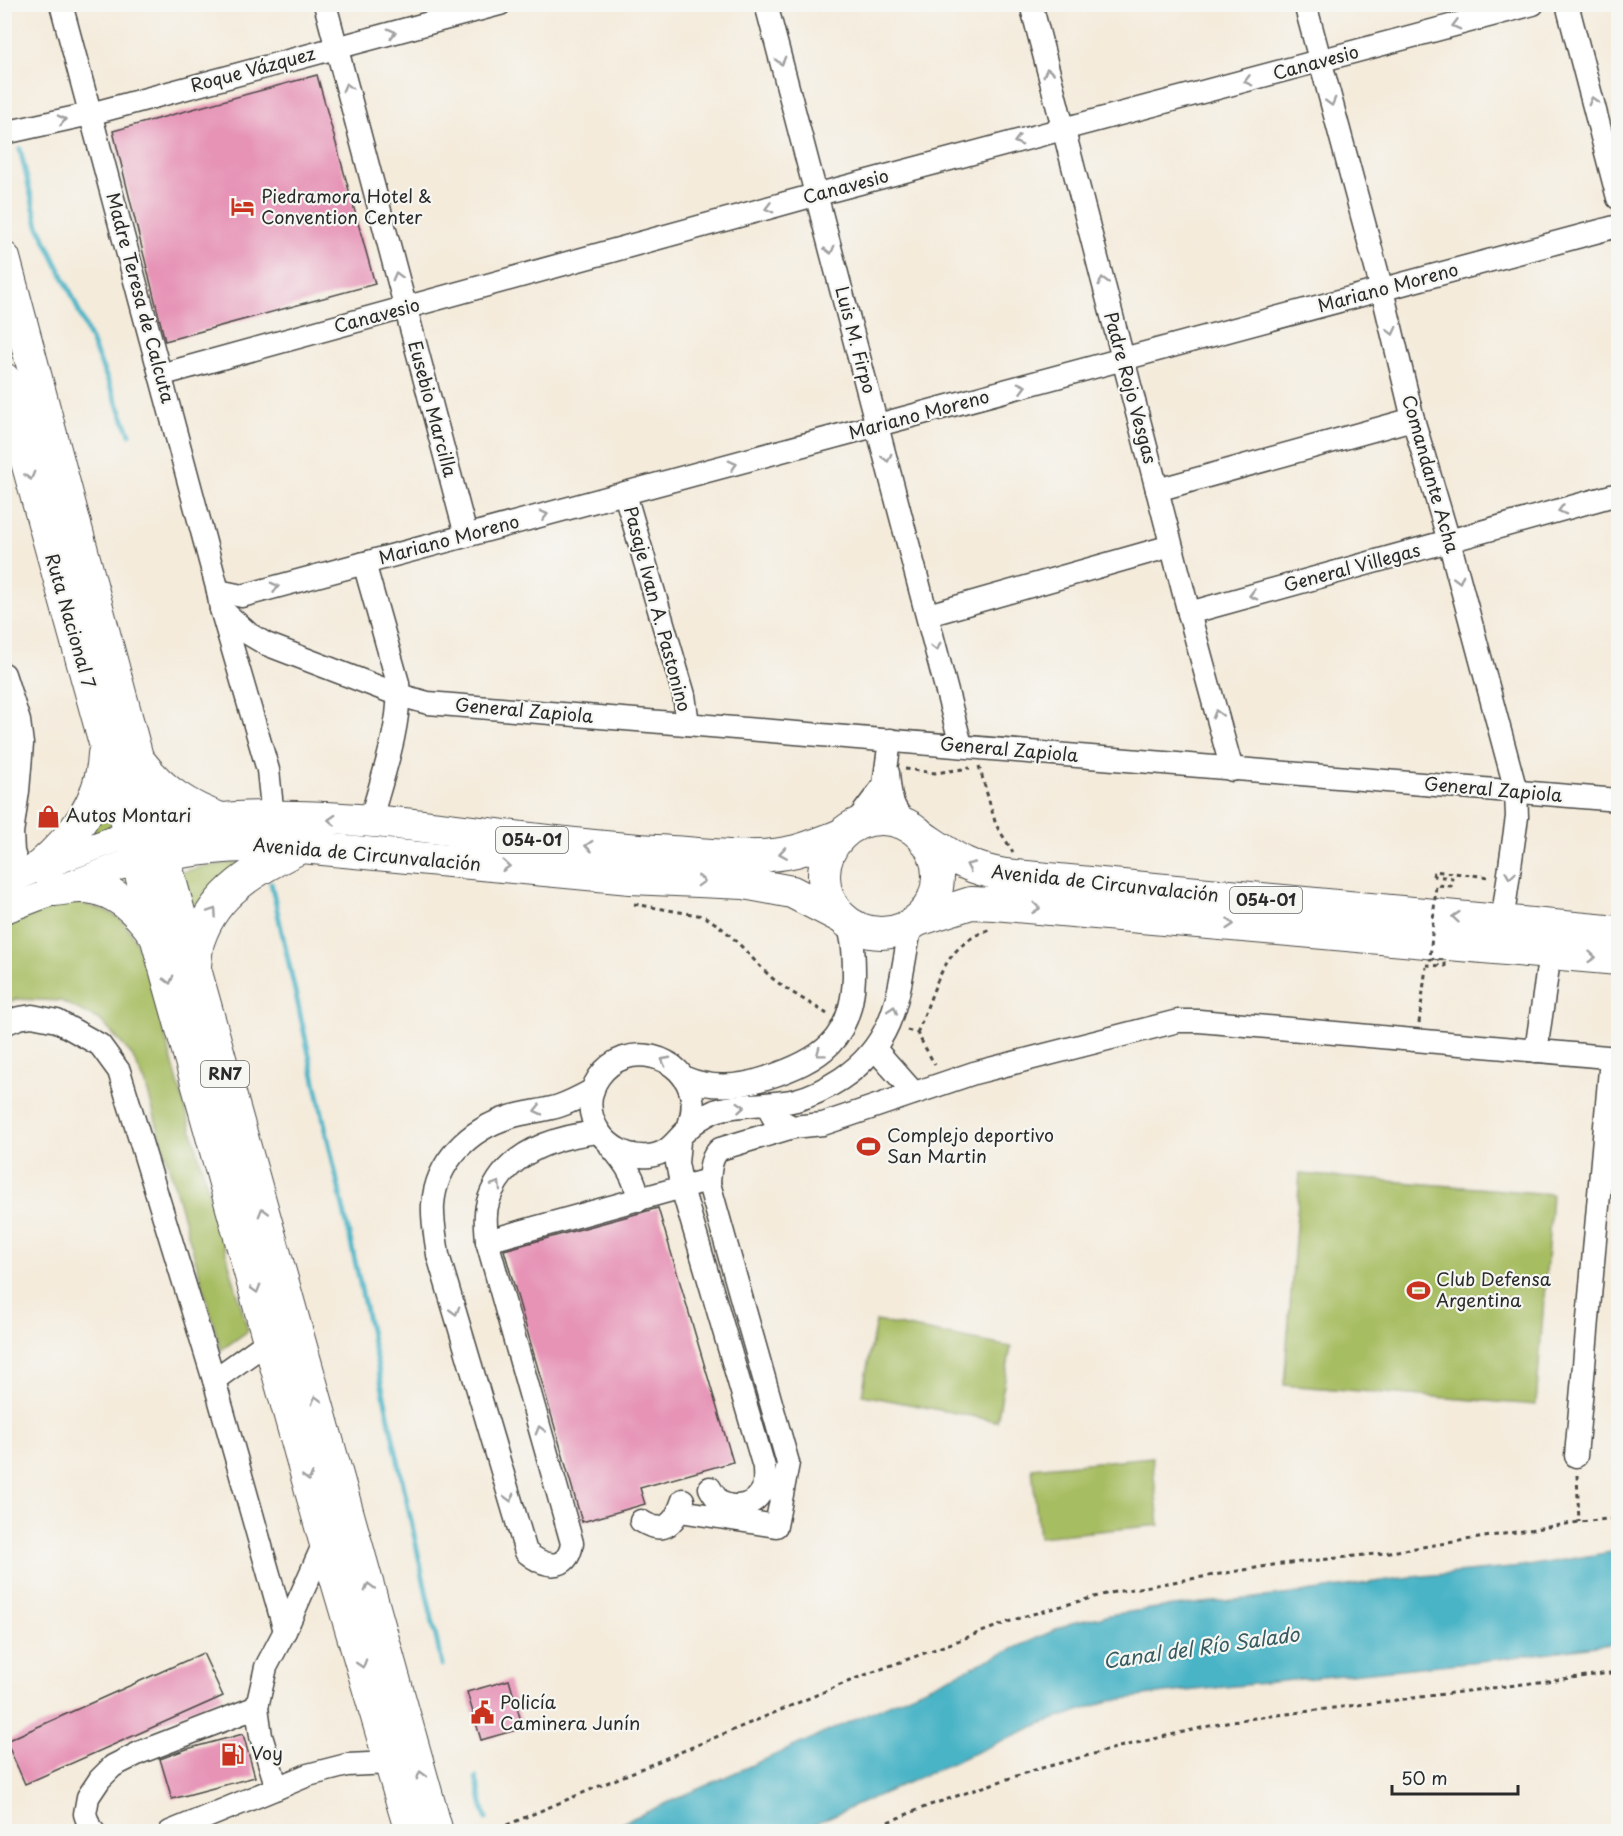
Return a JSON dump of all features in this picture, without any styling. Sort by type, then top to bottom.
[{"type":"highway","name":"RN7","points":[[4,258],[139,760],[156,936],[325,1541],[411,1832]]},
{"type":"highway","name":"Ruta Nacional 7","points":[[4,379],[104,741],[147,845]]},
{"type":"highway","points":[[30,879],[70,837],[91,804],[102,778],[104,741]]},
{"type":"highway","points":[[139,760],[163,788],[180,801],[222,819]]},
{"type":"highway","name":"Avenida de Circunvalación","points":[[147,845],[213,819],[273,817],[370,822],[575,845],[750,856],[796,851],[872,819],[891,819],[916,831],[968,866],[982,871],[1552,939],[1618,959]]},
{"type":"highway","points":[[844,920],[832,906],[825,889],[823,870],[828,851],[847,830]]},
{"type":"highway","points":[[914,922],[929,908],[937,891],[938,872],[934,853],[916,831]]},
{"type":"highway","name":"Avenida de Circunvalación","points":[[147,845],[257,844],[630,878],[755,885],[792,892],[861,930],[880,933],[899,931],[914,922],[958,906],[983,903],[1500,934]]},
{"type":"highway","name":"RN7","points":[[147,845],[195,967],[437,1832]]},
{"type":"highway","points":[[195,967],[199,940],[208,919],[224,897],[249,874],[302,847]]},
{"type":"highway","points":[[30,879],[99,889],[134,908],[156,936]]},
{"type":"highway","name":"Avenida de Circunvalación","points":[[1552,939],[1618,932]]},
{"type":"main road","name":"054-01","points":[[4,910],[30,879],[120,866],[147,845]]},
{"type":"street","name":"Madre Teresa de Calcuta","points":[[61,4],[219,600],[268,770],[273,817]]},
{"type":"street","name":"Eusebio Marcilla","points":[[325,4],[466,535]]},
{"type":"street","name":"Roque Vázquez","points":[[4,133],[90,114],[500,4]]},
{"type":"street","name":"Luis M. Firpo","points":[[766,4],[961,745]]},
{"type":"street","name":"Padre Rojo Vesgas","points":[[1030,4],[1232,770]]},
{"type":"street","name":"Comandante Acha","points":[[1305,4],[1382,290],[1413,419],[1449,541],[1516,791],[1517,817],[1500,934]]},
{"type":"street","name":"Canavesio","points":[[160,375],[815,195],[1533,4]]},
{"type":"street","points":[[1567,4],[1618,198]]},
{"type":"street","name":"Mariano Moreno","points":[[219,600],[242,596],[626,494],[1618,226]]},
{"type":"street","points":[[1157,490],[1413,419]]},
{"type":"street","name":"Pasaje Ivan A. Pastonino","points":[[626,494],[684,695],[688,724]]},
{"type":"street","name":"General Villegas","points":[[1189,613],[1618,494]]},
{"type":"street","points":[[928,615],[1172,546]]},
{"type":"street","points":[[364,563],[398,683],[399,695],[398,715],[370,822]]},
{"type":"street","name":"General Zapiola","points":[[219,600],[249,634],[266,644],[399,695],[428,703],[1618,800]]},
{"type":"street","points":[[4,674],[19,721],[22,744],[12,833],[13,852],[30,879]]},
{"type":"street","points":[[847,830],[884,785],[890,740]]},
{"type":"street","points":[[887,772],[891,802],[897,815],[916,831]]},
{"type":"street","points":[[685,1078],[698,1084],[732,1085],[754,1082],[788,1071],[823,1052],[834,1040],[851,1007],[854,960],[852,936],[844,920]]},
{"type":"street","points":[[593,1090],[559,1106],[488,1125],[469,1138],[452,1154],[439,1176],[433,1204],[438,1255],[526,1552],[538,1562],[550,1565],[565,1560],[571,1552],[572,1543],[487,1240],[485,1217],[488,1199],[497,1182],[512,1163],[549,1142],[574,1135],[603,1138],[621,1152],[636,1156],[652,1156],[666,1150],[714,1112],[726,1108],[798,1100],[825,1090],[863,1063],[875,1049],[887,1027],[904,972],[914,922]]},
{"type":"street","points":[[1536,1051],[1552,939]]},
{"type":"street","points":[[4,1024],[32,1016],[57,1021],[100,1045],[120,1071],[214,1380],[285,1631]]},
{"type":"street","points":[[641,1521],[654,1528],[662,1528],[671,1524],[681,1505],[776,1526],[788,1463],[709,1183],[714,1153],[720,1149],[793,1127],[823,1124],[974,1073],[1178,1021],[1615,1058],[1576,1456]]},
{"type":"street","points":[[875,1049],[914,1093]]},
{"type":"street","points":[[639,1200],[636,1185],[625,1162],[603,1138],[592,1119],[591,1105],[593,1090],[599,1077],[610,1065],[638,1054],[668,1061],[685,1078],[693,1099],[693,1114],[676,1153],[677,1163],[682,1188],[764,1467],[765,1480],[761,1494],[752,1502],[742,1506],[731,1506],[719,1501],[710,1488]]},
{"type":"street","points":[[768,1105],[773,1117],[793,1127]]},
{"type":"street","points":[[487,1240],[708,1180],[709,1183]]},
{"type":"street","points":[[214,1380],[270,1340]]},
{"type":"street","points":[[277,1788],[261,1736],[257,1707],[266,1667],[285,1631],[325,1541]]},
{"type":"street","points":[[94,1832],[85,1814],[88,1797],[100,1779],[113,1766],[141,1752],[257,1707]]},
{"type":"street","points":[[170,1832],[308,1774],[347,1764],[391,1763]]},
{"type":"path","points":[[1417,1040],[1426,965],[1445,966],[1445,960],[1430,959],[1436,885],[1451,886],[1452,878],[1433,876],[1434,871],[1509,879]]},
{"type":"path","points":[[634,904],[703,916],[713,921],[730,934],[780,984],[829,1015],[846,1020]]},
{"type":"path","points":[[887,1027],[917,1033],[945,1082]]},
{"type":"path","points":[[1576,1456],[1579,1522]]},
{"type":"path","points":[[490,1832],[857,1678],[1022,1617],[1108,1593],[1273,1566],[1384,1553],[1579,1522],[1618,1518]]},
{"type":"path","points":[[863,1832],[930,1805],[1031,1771],[1119,1747],[1231,1721],[1618,1672]]},
{"type":"green space","points":[[106,793],[117,829],[75,842]]},
{"type":"green space","points":[[256,860],[191,923],[177,873],[207,866]]},
{"type":"green space","points":[[74,902],[103,910],[121,920],[133,937],[145,965],[248,1331],[221,1350],[145,1082],[131,1054],[100,1020],[61,1001],[16,999],[5,1004],[5,927],[55,906]]},
{"type":"green space","name":"Club Defensa Argentina","points":[[1300,1174],[1552,1194],[1536,1405],[1284,1385]]},
{"type":"green space","points":[[876,1321],[1011,1347],[997,1421],[862,1395]]},
{"type":"green space","points":[[1152,1457],[1159,1525],[1039,1537],[1032,1468]]},
{"type":"water","name":"Canal del Río Salado","points":[[1618,1551],[1618,1643],[1499,1659],[1166,1693],[1109,1701],[1040,1724],[798,1831],[604,1831],[1071,1623],[1164,1607],[1293,1594],[1402,1578],[1522,1567]]},
{"type":"building","name":"Piedramora Hotel & Convention Center","points":[[317,75],[375,284],[165,341],[113,131]]},
{"type":"building","points":[[658,1208],[733,1462],[640,1488],[645,1504],[582,1522],[504,1250]]},
{"type":"building","points":[[203,1653],[223,1696],[25,1784],[6,1741]]},
{"type":"building","points":[[509,1680],[523,1728],[481,1740],[467,1692]]},
{"type":"building","points":[[243,1734],[255,1777],[172,1799],[160,1759]]},
{"type":"waterway","points":[[20,149],[38,225],[72,295],[130,434]]},
{"type":"waterway","points":[[271,883],[442,1665]]},
{"type":"waterway","points":[[476,1778],[486,1819]]},
{"type":"place","name":"Piedramora Hotel & Convention Center","points":[[243,207]]},
{"type":"place","name":"Autos Montari","points":[[48,816]]},
{"type":"place","name":"Complejo deportivo San Martin","points":[[869,1146]]},
{"type":"place","name":"Club Defensa Argentina","points":[[1418,1290]]},
{"type":"place","name":"Policía Caminera Junín","points":[[482,1713]]},
{"type":"place","name":"Voy","points":[[233,1754]]}]
